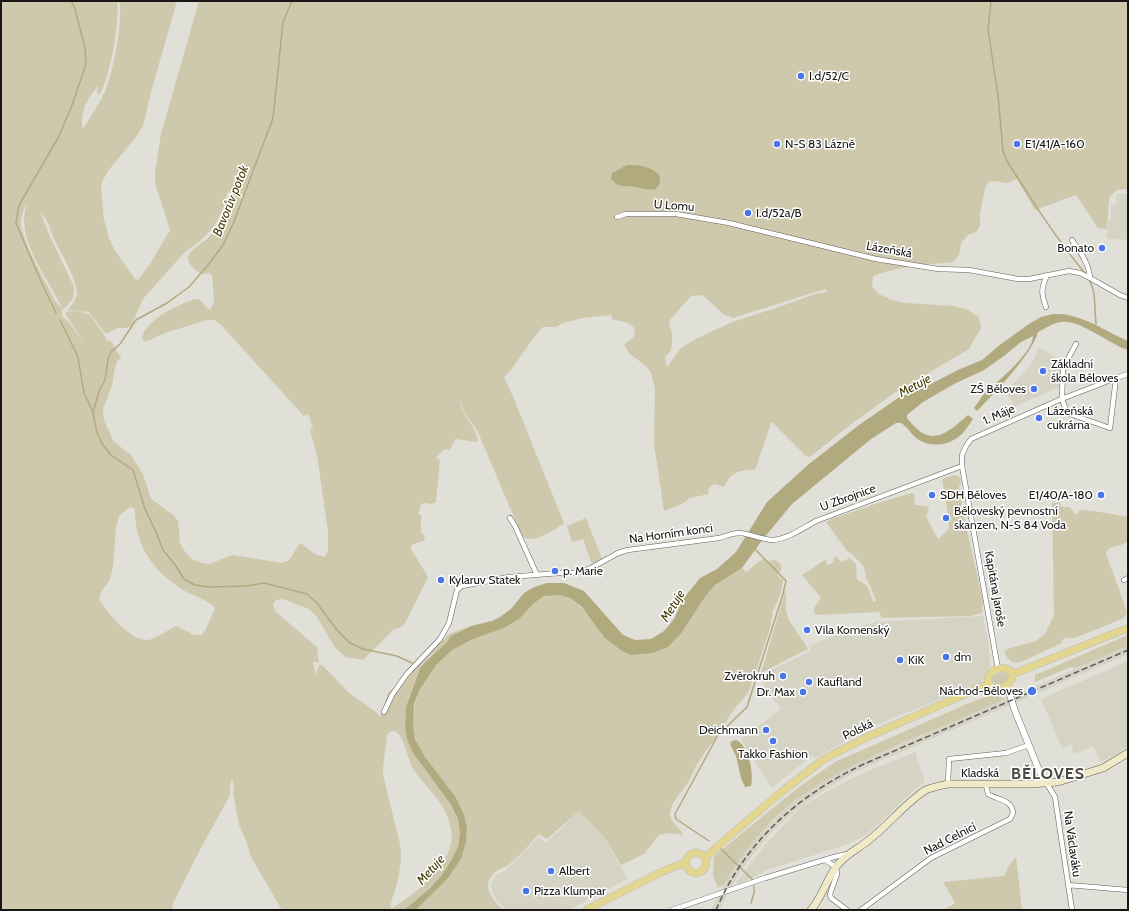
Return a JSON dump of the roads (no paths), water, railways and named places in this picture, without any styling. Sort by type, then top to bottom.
[{"type":"main road","points":[[1013,674],[1128,628]]},
{"type":"main road","points":[[998,669],[1008,669],[1013,674],[1012,680],[1007,686],[996,689],[988,684],[987,680],[990,674],[998,669]]},
{"type":"main road","name":"Polská","points":[[702,856],[824,759],[865,738],[988,684]]},
{"type":"main road","name":"Kladská","points":[[813,909],[836,867],[849,853],[868,841],[916,797],[926,790],[948,784],[1047,784],[1058,782],[1103,768],[1128,753]]},
{"type":"main road","points":[[695,853],[702,856],[706,866],[702,872],[697,873],[692,872],[687,865],[690,855],[695,853]]},
{"type":"main road","points":[[589,909],[661,872],[687,865]]},
{"type":"street","name":"U Lomu","points":[[617,217],[626,214],[676,214],[729,223]]},
{"type":"street","name":"Lázeňská","points":[[729,223],[876,259],[938,269],[969,270],[1018,279],[1029,279],[1069,271],[1080,273],[1128,298]]},
{"type":"street","points":[[1072,240],[1090,270],[1090,278]]},
{"type":"street","points":[[1046,307],[1041,292],[1047,275]]},
{"type":"street","points":[[1076,344],[1063,368],[1062,399],[1067,413],[1110,428],[1116,378]]},
{"type":"street","name":"1. Máje","points":[[962,466],[962,455],[966,446],[972,439],[1062,399],[1128,374]]},
{"type":"street","name":"U Zbrojnice","points":[[741,533],[768,540],[794,534],[816,521],[962,466]]},
{"type":"street","name":"Kapitána Jaroše","points":[[962,466],[998,669]]},
{"type":"street","points":[[510,518],[537,575]]},
{"type":"street","name":"Na Horním konci","points":[[384,712],[392,695],[406,675],[440,639],[449,623],[457,590],[462,586],[509,577],[584,572],[618,552],[719,538],[741,533]]},
{"type":"street","points":[[1007,686],[1043,780],[1047,784]]},
{"type":"street","points":[[948,784],[949,759],[1006,753],[1029,745]]},
{"type":"street","name":"Nad Celnicí","points":[[861,910],[931,858],[1010,819],[1013,813],[1011,806],[1007,802],[988,794],[986,784]]},
{"type":"street","name":"Na Václaváku","points":[[1047,784],[1054,797],[1072,910]]},
{"type":"street","name":"Kladská","points":[[672,910],[765,878],[849,853]]},
{"type":"street","points":[[824,860],[836,867],[837,874],[830,896],[848,910]]},
{"type":"street","points":[[1068,885],[1128,889]]},
{"type":"waterway","points":[[56,313],[16,223],[19,205],[58,138],[71,108],[86,64],[85,48],[75,9],[71,1]]},
{"type":"waterway","name":"Bavorův potok","points":[[292,1],[283,22],[273,118],[233,224],[223,245],[189,287],[167,303],[136,320],[120,344],[111,352],[108,359],[105,380],[99,391],[93,413],[97,433],[103,445],[111,455],[133,470],[145,509],[163,550],[184,579],[195,585],[209,587],[247,586],[264,583],[307,594],[317,603],[337,630],[350,643],[363,649],[397,656],[412,663]]},
{"type":"waterway","points":[[991,1],[988,30],[998,95],[1003,151],[1007,161],[1044,218],[1084,272]]},
{"type":"waterway","points":[[1090,281],[1094,293],[1096,324]]},
{"type":"waterway","points":[[60,320],[78,357],[84,393],[93,412]]},
{"type":"waterway","points":[[709,841],[676,819],[675,814],[718,735],[747,707],[783,594],[786,581],[755,549]]},
{"type":"waterway","points":[[720,848],[753,880]]},
{"type":"waterway","points":[[751,903],[754,893],[754,886]]},
{"type":"railway","points":[[716,910],[728,885],[758,842],[776,823],[817,790],[864,764],[1128,650]]},
{"type":"place","name":"I.d/52/C","points":[[801,76]]},
{"type":"place","name":"N-S 83 Lázně","points":[[777,144]]},
{"type":"place","name":"E1/41/A-160","points":[[1017,144]]},
{"type":"place","name":"I.d/52a/B","points":[[748,213]]},
{"type":"place","name":"Bonato","points":[[1102,248]]},
{"type":"place","name":"Základní škola Běloves","points":[[1043,371]]},
{"type":"place","name":"ZŠ Běloves","points":[[1034,389]]},
{"type":"place","name":"Lázeňská cukrárna","points":[[1039,418]]},
{"type":"place","name":"SDH Běloves","points":[[932,495]]},
{"type":"place","name":"E1/40/A-180","points":[[1101,495]]},
{"type":"place","name":"Běloveský pevnostní skanzen, N-S 84 Voda","points":[[946,518]]},
{"type":"place","name":"p. Marie","points":[[555,571]]},
{"type":"place","name":"Kylaruv Statek","points":[[441,580]]},
{"type":"place","name":"Vila Komenský","points":[[807,630]]},
{"type":"place","name":"dm","points":[[946,657]]},
{"type":"place","name":"KiK","points":[[900,660]]},
{"type":"place","name":"Zvěrokruh","points":[[783,676]]},
{"type":"place","name":"Kaufland","points":[[809,682]]},
{"type":"place","name":"Náchod-Běloves","points":[[1032,691]]},
{"type":"place","name":"Dr. Max","points":[[803,692]]},
{"type":"place","name":"Deichmann","points":[[766,730]]},
{"type":"place","name":"Takko Fashion","points":[[773,741]]},
{"type":"place","name":"Albert","points":[[551,871]]},
{"type":"place","name":"Pizza Klumpar","points":[[526,891]]},
{"type":"district","name":"BĚLOVES","points":[[1048,774]]},
{"type":"water label","name":"Metuje","points":[[915,386]]},
{"type":"water label","name":"Metuje","points":[[673,606]]},
{"type":"water label","name":"Metuje","points":[[431,870]]}]
